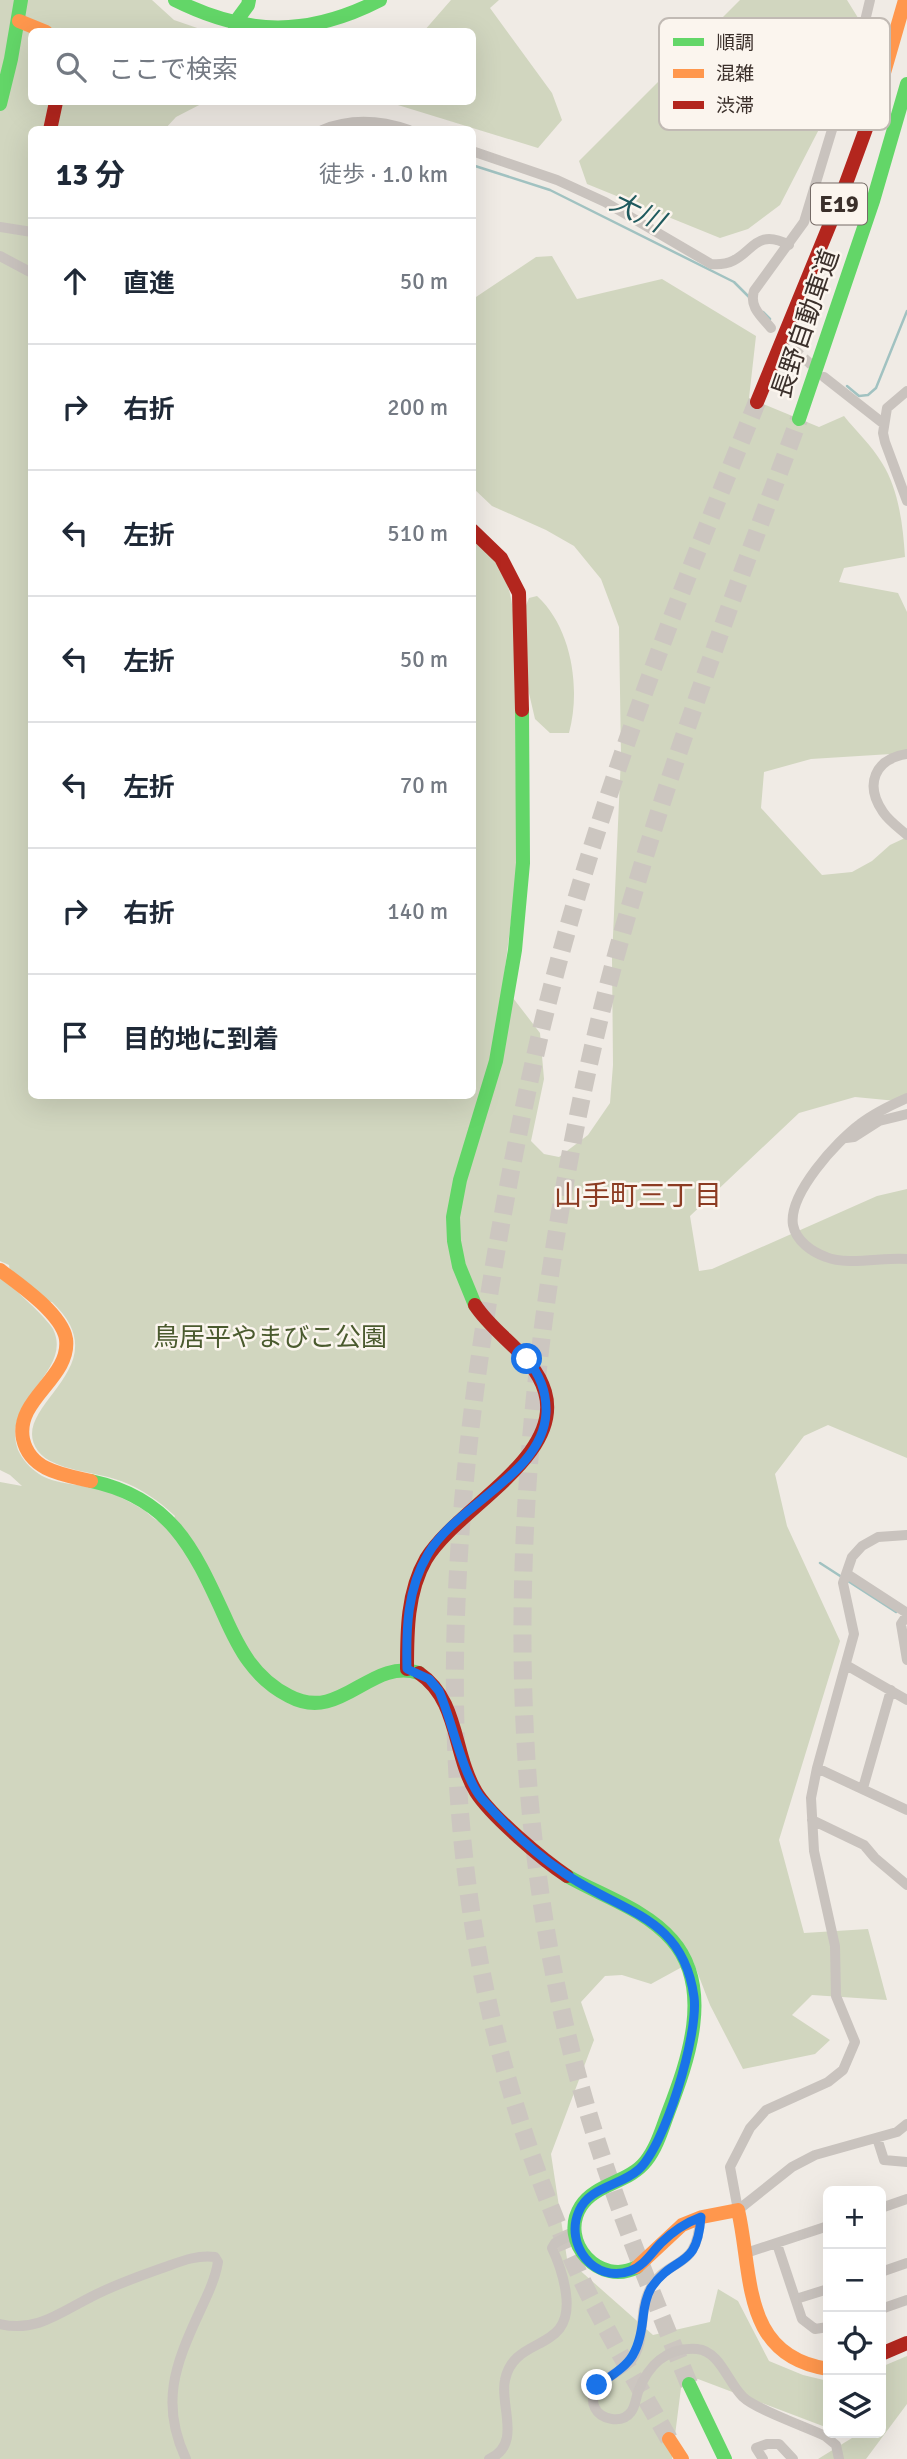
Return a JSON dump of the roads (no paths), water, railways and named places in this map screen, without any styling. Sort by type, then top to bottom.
[{"type":"main road","points":[[0,104],[19,21],[21,0]]},
{"type":"main road","points":[[174,0],[219,20],[266,28]]},
{"type":"main road","points":[[234,24],[249,0]]},
{"type":"main road","points":[[301,28],[341,18],[380,0]]},
{"type":"main road","name":"長野自動車道","points":[[890,52],[905,0]]},
{"type":"main road","points":[[19,21],[36,28]]},
{"type":"main road","name":"長野自動車道","points":[[799,419],[873,201],[907,84]]},
{"type":"main road","points":[[51,126],[55,105]]},
{"type":"main road","name":"長野自動車道","points":[[757,402],[811,276],[866,130]]},
{"type":"main road","points":[[407,1669],[406,1632],[410,1602],[416,1578],[428,1553],[452,1524],[535,1449],[545,1427],[547,1397],[539,1377],[527,1359],[488,1322],[475,1304],[459,1266],[453,1230],[457,1194],[482,1114],[500,1040],[521,896],[524,828],[519,593],[500,554],[476,533]]},
{"type":"main road","points":[[0,1270],[58,1321],[64,1336],[64,1354],[58,1370],[28,1408],[21,1422],[22,1438],[35,1462],[57,1475],[94,1481],[129,1492],[155,1508],[191,1548],[244,1658],[261,1677],[288,1697],[303,1703],[325,1703],[346,1696],[388,1672],[407,1669],[429,1679],[439,1691],[476,1790],[494,1812],[543,1859],[566,1875],[661,1928],[679,1950],[690,1976],[695,1999],[692,2036],[681,2079],[655,2147],[638,2170],[587,2199],[576,2218],[578,2249],[588,2262],[604,2272],[619,2273],[638,2267],[684,2223],[738,2210],[751,2299],[767,2334],[779,2348],[796,2360],[823,2368]]},
{"type":"main road","points":[[886,2352],[907,2343]]},
{"type":"main road","points":[[689,2384],[725,2459]]},
{"type":"main road","points":[[670,2439],[682,2459]]},
{"type":"street","points":[[866,18],[870,0]]},
{"type":"street","points":[[332,126],[366,121],[397,126]]},
{"type":"street","points":[[771,328],[753,306],[751,299],[804,222],[832,130]]},
{"type":"street","points":[[476,152],[557,180],[605,202],[711,264],[730,263],[742,258],[757,241],[765,237],[789,244]]},
{"type":"street","points":[[0,227],[28,231]]},
{"type":"street","points":[[0,256],[28,271]]},
{"type":"street","points":[[824,377],[884,424]]},
{"type":"street","points":[[907,391],[887,408],[884,424],[885,442],[907,501]]},
{"type":"street","points":[[907,754],[887,759],[878,768],[874,779],[878,805],[907,835]]},
{"type":"street","points":[[907,1098],[860,1123],[843,1138],[818,1167],[800,1194],[794,1211],[793,1225],[799,1239],[810,1250],[829,1259],[907,1259]]},
{"type":"street","points":[[843,1138],[854,1137],[879,1121],[907,1114]]},
{"type":"street","points":[[907,1535],[878,1537],[862,1546],[852,1557],[844,1583],[854,1634],[811,1798],[814,1851],[835,1946],[836,1996],[855,2042],[843,2070],[828,2082],[766,2110],[750,2128],[730,2167],[738,2210],[792,2167],[815,2155],[897,2132],[907,2124]]},
{"type":"street","points":[[847,1573],[907,1614],[901,1624],[907,1660]]},
{"type":"street","points":[[846,1665],[907,1700]]},
{"type":"street","points":[[863,1788],[891,1690]]},
{"type":"street","points":[[817,1768],[906,1807]]},
{"type":"street","points":[[811,1820],[864,1845],[907,1885]]},
{"type":"street","points":[[877,2138],[884,2160],[907,2162]]},
{"type":"street","points":[[886,2206],[907,2199]]},
{"type":"street","points":[[701,2217],[694,2249],[689,2256],[666,2271],[649,2291],[639,2346],[632,2359],[621,2370],[597,2385],[593,2394],[596,2411],[603,2417],[622,2418],[631,2413],[643,2378],[658,2359],[672,2352],[698,2349],[709,2352],[716,2359],[730,2383],[745,2400],[825,2436],[836,2445],[839,2459]]},
{"type":"street","points":[[746,2253],[823,2228]]},
{"type":"street","points":[[489,2459],[504,2445],[508,2434],[504,2383],[509,2364],[554,2335],[565,2324],[568,2309],[565,2282],[552,2248],[555,2243],[575,2233]]},
{"type":"street","points":[[777,2244],[802,2319],[815,2329],[823,2328]]},
{"type":"street","points":[[0,2325],[37,2325],[132,2278],[202,2255],[215,2257],[218,2262],[216,2275],[188,2336],[171,2394],[171,2416],[177,2440],[186,2459]]},
{"type":"street","points":[[886,2270],[907,2263]]},
{"type":"street","points":[[796,2299],[823,2291]]},
{"type":"street","points":[[886,2307],[907,2300]]},
{"type":"street","points":[[763,2459],[757,2448],[767,2444],[779,2444],[793,2459]]},
{"type":"waterway","name":"大川","points":[[476,166],[550,190],[734,282],[749,297]]},
{"type":"waterway","name":"大川","points":[[847,386],[859,396],[868,395],[876,388],[907,311]]},
{"type":"waterway","name":"大川","points":[[763,312],[770,319]]},
{"type":"waterway","points":[[820,1563],[896,1612]]},
{"type":"tunnel","points":[[782,338],[817,370]]},
{"type":"tunnel","points":[[669,2439],[607,2329],[573,2261],[536,2167],[505,2070],[484,1983],[469,1895],[455,1718],[456,1629],[460,1539],[479,1362],[507,1193],[542,1026],[563,946],[611,788],[666,633],[757,402]]},
{"type":"tunnel","points":[[689,2384],[610,2182],[573,2058],[553,1967],[538,1875],[528,1783],[523,1690],[526,1504],[550,1274],[565,1183],[603,1003],[678,755],[799,419]]},
{"type":"district","name":"山手町三丁目","points":[[638,1196]]},
{"type":"park label","name":"鳥居平やまびこ公園","points":[[270,1338]]}]
